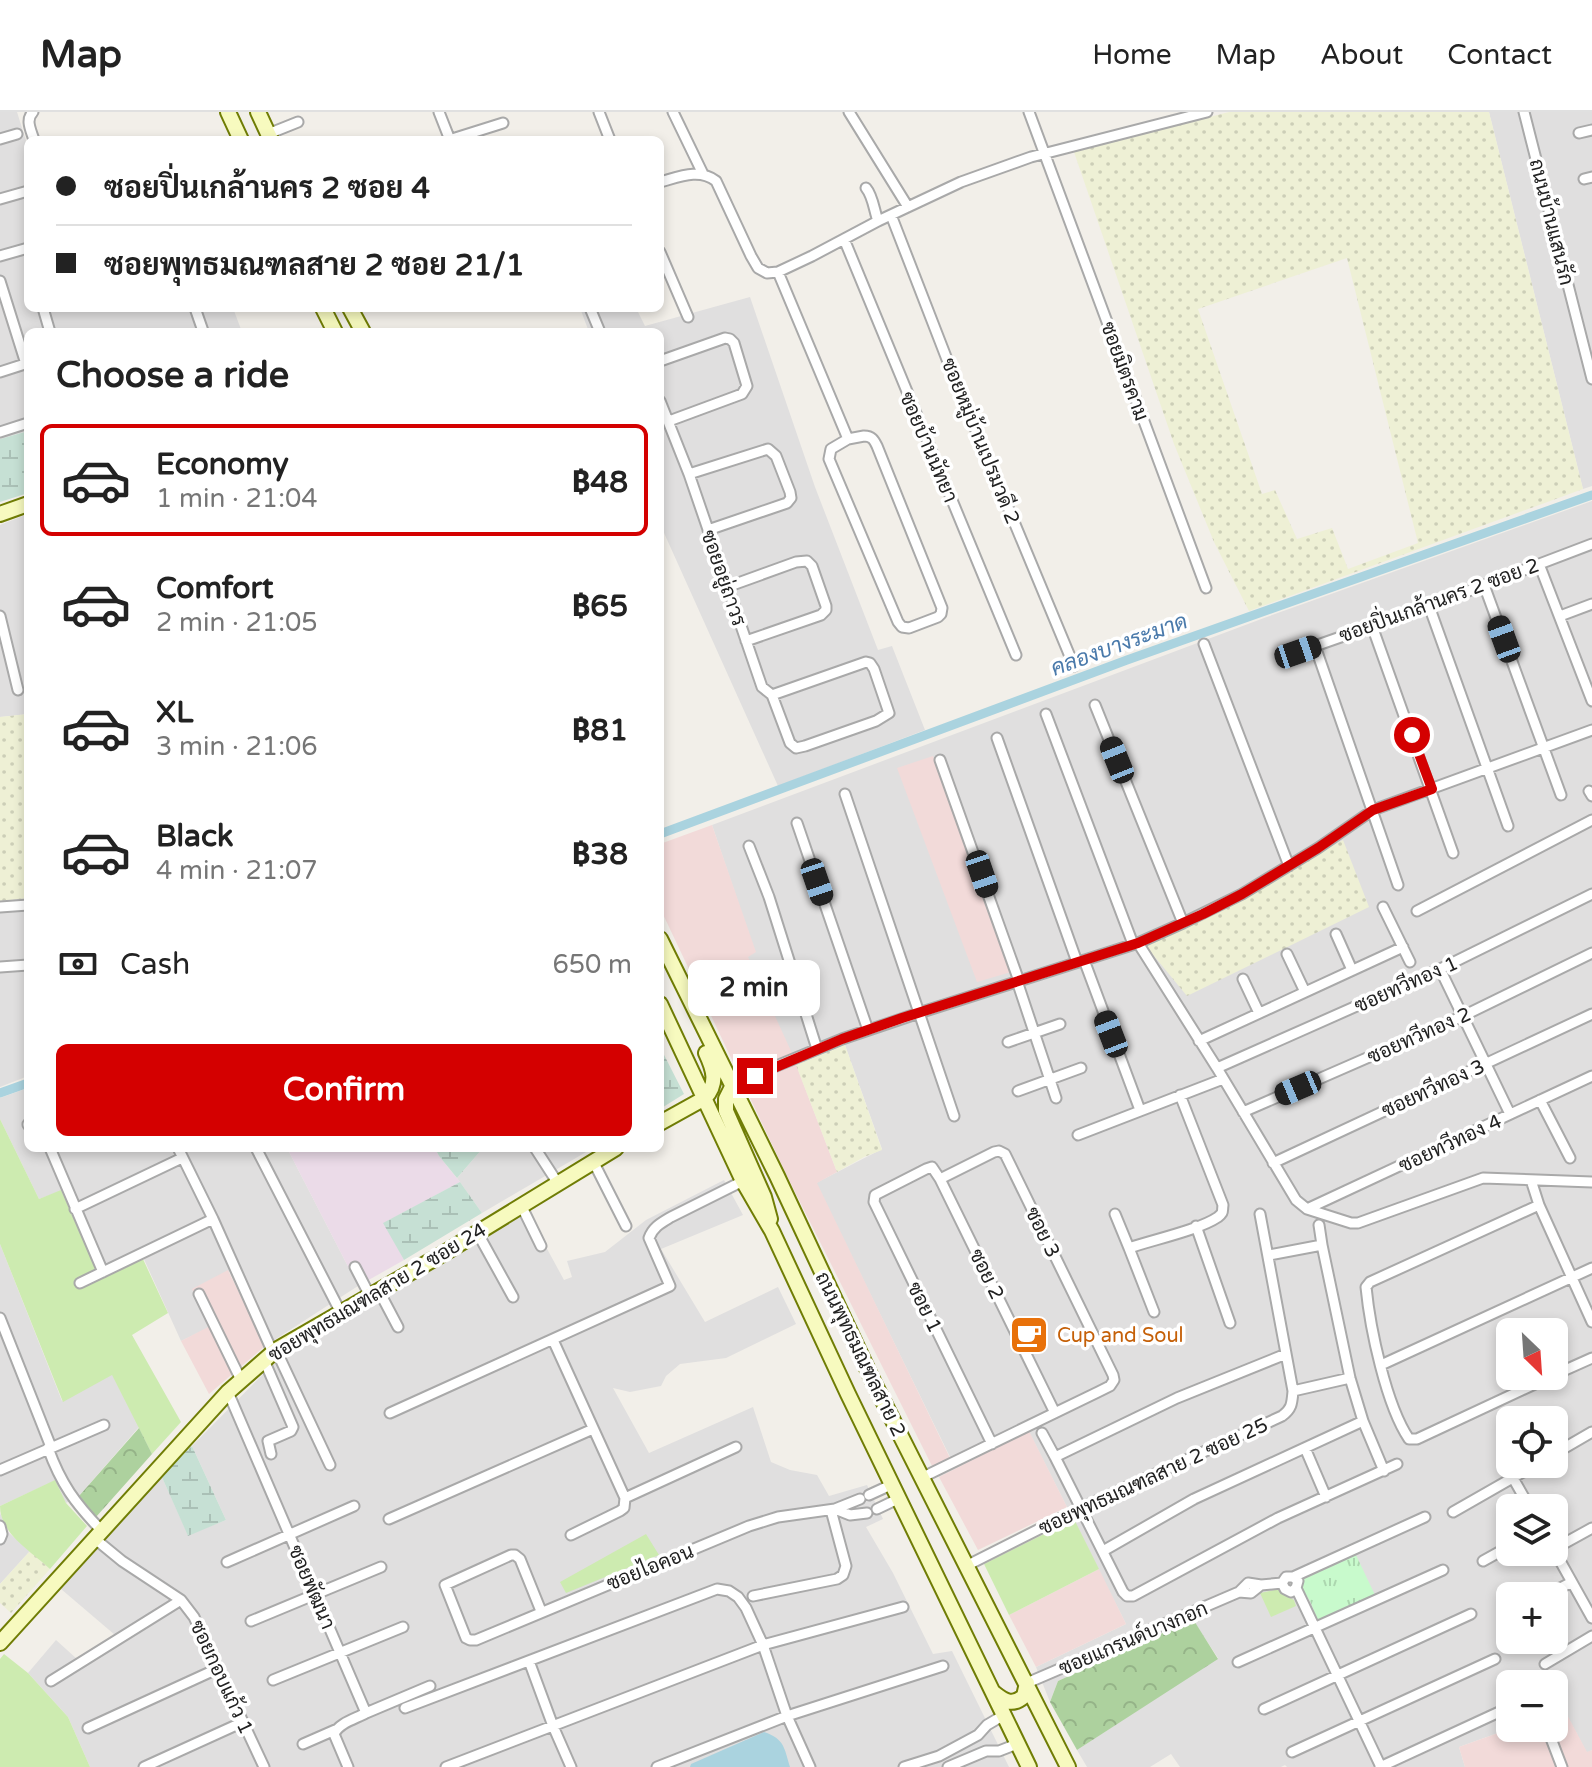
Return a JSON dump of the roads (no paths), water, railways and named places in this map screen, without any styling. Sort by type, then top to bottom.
[{"type":"main road","points":[[228,112],[239,136]]},
{"type":"main road","points":[[258,112],[270,136]]},
{"type":"main road","points":[[0,514],[24,505]]},
{"type":"main road","name":"ถนนพุทธมณฑลสาย 2","points":[[664,947],[872,1379],[1068,1767]]},
{"type":"main road","points":[[664,1121],[705,1098],[713,1085],[714,1075],[673,977],[670,960]]},
{"type":"main road","name":"ถนนพุทธมณฑลสาย 2","points":[[664,1012],[1029,1767]]},
{"type":"main road","points":[[732,1087],[726,1099],[726,1111],[764,1197],[772,1231]]},
{"type":"main road","name":"ซอยพุทธมณฑลสาย 2 ซอย 24","points":[[0,1643],[228,1392],[271,1354],[609,1152]]},
{"type":"main road","points":[[848,1394],[848,1380],[853,1372],[862,1370],[872,1379]]},
{"type":"main road","points":[[994,1692],[1005,1701],[1016,1702],[1024,1696],[1027,1683]]},
{"type":"street","points":[[33,112],[28,121],[33,136]]},
{"type":"street","points":[[439,112],[448,136]]},
{"type":"street","points":[[599,112],[608,136]]},
{"type":"street","points":[[687,112],[674,114],[703,174]]},
{"type":"street","points":[[849,112],[908,207]]},
{"type":"street","name":"ซอยมิตรคาม","points":[[1029,112],[1206,588]]},
{"type":"street","points":[[664,181],[707,174],[716,181],[758,268],[767,273],[778,272],[961,182],[1044,154],[1207,112]]},
{"type":"street","name":"ถนนบ้านแสนรัก","points":[[1524,112],[1592,379]]},
{"type":"street","points":[[272,136],[298,122]]},
{"type":"street","points":[[462,136],[503,123]]},
{"type":"street","points":[[1579,133],[1592,130]]},
{"type":"street","points":[[0,139],[17,134]]},
{"type":"street","points":[[866,188],[878,221]]},
{"type":"street","points":[[0,199],[24,192]]},
{"type":"street","name":"ซอยหมู่บ้านเปรมวดี 2","points":[[891,215],[955,380],[1074,666]]},
{"type":"street","name":"ซอยบ้านนัทยา","points":[[844,239],[1016,655]]},
{"type":"street","points":[[0,256],[24,252]]},
{"type":"street","points":[[664,261],[688,317]]},
{"type":"street","points":[[778,272],[848,439]]},
{"type":"street","points":[[0,281],[24,354]]},
{"type":"street","points":[[664,360],[725,338],[730,339],[734,343],[747,386],[742,394],[669,421]]},
{"type":"street","points":[[0,372],[24,364]]},
{"type":"street","name":"ซอยอยู่ถาวร","points":[[664,410],[762,687],[772,695],[790,743],[796,748],[887,715],[888,708],[873,665],[866,662],[772,695]]},
{"type":"street","points":[[0,432],[24,424]]},
{"type":"street","points":[[869,436],[874,439],[940,601],[942,611],[938,617],[909,628],[902,627],[898,622],[829,459],[831,449],[848,439],[869,436]]},
{"type":"street","points":[[689,474],[768,449],[776,456],[790,492],[791,498],[787,503],[708,530]]},
{"type":"street","name":"ซอยปิ่นเกล้านคร 2 ซอย 2","points":[[1398,885],[1315,646],[1592,544]]},
{"type":"street","points":[[727,587],[796,562],[807,561],[812,566],[826,610],[821,615],[746,641]]},
{"type":"street","points":[[1539,564],[1592,701]]},
{"type":"street","points":[[1484,585],[1561,795]]},
{"type":"street","points":[[1560,616],[1592,604]]},
{"type":"street","points":[[1429,606],[1508,826]]},
{"type":"street","points":[[0,616],[18,690]]},
{"type":"street","points":[[1372,626],[1453,853]]},
{"type":"street","points":[[1204,644],[1289,866]]},
{"type":"street","points":[[1282,657],[1315,646]]},
{"type":"street","points":[[1580,670],[1592,666]]},
{"type":"street","points":[[1095,705],[1183,923]]},
{"type":"street","points":[[1046,714],[1136,944],[1217,1068],[1296,1200],[1307,1209],[1358,1223],[1483,1178],[1592,1182]]},
{"type":"street","points":[[732,1087],[868,1030],[1136,944],[1223,904],[1289,866],[1373,810],[1592,730]]},
{"type":"street","points":[[997,738],[1080,961],[1140,1110]]},
{"type":"street","points":[[940,760],[1056,1098]]},
{"type":"street","points":[[845,794],[954,1116]]},
{"type":"street","points":[[1417,911],[1592,820]]},
{"type":"street","points":[[797,823],[868,1030]]},
{"type":"street","points":[[749,846],[774,911],[817,1049]]},
{"type":"street","name":"ซอยทวีทอง 1","points":[[1217,1068],[1440,969],[1592,894]]},
{"type":"street","points":[[0,907],[24,905]]},
{"type":"street","points":[[1383,907],[1410,962]]},
{"type":"street","points":[[1336,934],[1352,970]]},
{"type":"street","points":[[1199,1041],[1403,947]]},
{"type":"street","name":"ซอยทวีทอง 2","points":[[1243,1112],[1463,1016],[1592,953]]},
{"type":"street","points":[[1287,954],[1305,992]]},
{"type":"street","points":[[0,967],[24,965]]},
{"type":"street","points":[[1440,969],[1510,1114]]},
{"type":"street","points":[[1243,979],[1259,1013]]},
{"type":"street","name":"ซอยทวีทอง 3","points":[[1273,1163],[1592,1014]]},
{"type":"street","points":[[1008,1042],[1060,1024]]},
{"type":"street","points":[[1018,1091],[1081,1068]]},
{"type":"street","points":[[1078,1135],[1223,1079]]},
{"type":"street","name":"ซอยทวีทอง 4","points":[[1307,1209],[1540,1100],[1590,1080]]},
{"type":"street","points":[[1129,1248],[1196,1226],[1218,1217],[1222,1212],[1223,1205],[1180,1095]]},
{"type":"street","points":[[1540,1100],[1570,1158]]},
{"type":"street","points":[[52,1152],[103,1272]]},
{"type":"street","points":[[258,1152],[341,1313]]},
{"type":"street","points":[[538,1152],[557,1182]]},
{"type":"street","name":"ซอย 3","points":[[940,1179],[994,1152],[1005,1154],[1114,1380],[1110,1386],[1055,1413]]},
{"type":"street","points":[[75,1209],[180,1153],[213,1219],[271,1354],[330,1465]]},
{"type":"street","points":[[593,1161],[626,1226]]},
{"type":"street","name":"ซอย 1","points":[[940,1179],[929,1167],[875,1195],[874,1202],[992,1444]]},
{"type":"street","name":"ซอย 2","points":[[940,1179],[1055,1413]]},
{"type":"street","points":[[1531,1180],[1539,1205],[1592,1322]]},
{"type":"street","points":[[390,1413],[670,1286],[649,1238],[655,1228],[743,1181]]},
{"type":"street","points":[[521,1205],[541,1246]]},
{"type":"street","points":[[1522,1390],[1413,1440],[1406,1435],[1386,1384],[1366,1287],[1370,1282],[1539,1205]]},
{"type":"street","points":[[1115,1214],[1154,1312]]},
{"type":"street","points":[[1260,1214],[1293,1391],[1350,1378]]},
{"type":"street","points":[[80,1283],[213,1219]]},
{"type":"street","points":[[1319,1225],[1350,1378],[1363,1421],[1384,1471]]},
{"type":"street","points":[[1196,1226],[1230,1323]]},
{"type":"street","points":[[477,1232],[513,1297]]},
{"type":"street","points":[[1269,1255],[1322,1245]]},
{"type":"street","points":[[355,1267],[398,1327]]},
{"type":"street","points":[[1381,1365],[1592,1268]]},
{"type":"street","points":[[199,1294],[241,1380]]},
{"type":"street","name":"ซอยกอบแก้ว 1","points":[[0,1318],[72,1499],[97,1534],[122,1561],[181,1600],[194,1617],[264,1767]]},
{"type":"street","points":[[553,1340],[625,1498],[624,1508],[620,1511],[571,1535]]},
{"type":"street","points":[[271,1354],[293,1427],[291,1431],[268,1441],[271,1454]]},
{"type":"street","points":[[1055,1457],[1148,1411],[1286,1354]]},
{"type":"street","points":[[1568,1369],[1592,1358]]},
{"type":"street","name":"ซอยพุทธมณฑลสาย 2 ซอย 25","points":[[966,1566],[1081,1508],[1282,1416],[1289,1411],[1293,1391]]},
{"type":"street","name":"ซอยพัฒนา","points":[[228,1392],[366,1713]]},
{"type":"street","points":[[921,1478],[1055,1413]]},
{"type":"street","points":[[1103,1551],[1194,1499],[1363,1421]]},
{"type":"street","points":[[0,1470],[104,1425]]},
{"type":"street","points":[[389,1519],[593,1429]]},
{"type":"street","points":[[1568,1446],[1592,1432]]},
{"type":"street","points":[[1042,1433],[1127,1596],[1133,1596],[1278,1518],[1397,1464]]},
{"type":"street","points":[[625,1498],[736,1447]]},
{"type":"street","points":[[1305,1448],[1326,1497]]},
{"type":"street","points":[[1453,1512],[1513,1478],[1522,1494]]},
{"type":"street","name":"ซอยไอคอน","points":[[541,1611],[520,1559],[515,1555],[445,1585],[466,1638],[476,1640],[749,1526],[778,1517],[833,1509],[893,1484]]},
{"type":"street","name":"ซอยไอคอน","points":[[833,1509],[850,1515],[872,1511],[900,1498]]},
{"type":"street","points":[[227,1562],[354,1506]]},
{"type":"street","points":[[753,1596],[837,1579],[843,1575],[846,1566],[833,1509]]},
{"type":"street","name":"ซอยแกรนด์บางกอก","points":[[1282,1583],[1286,1577],[1293,1577],[1425,1517]]},
{"type":"street","points":[[0,1526],[0,1539]]},
{"type":"street","points":[[1568,1541],[1592,1528]]},
{"type":"street","points":[[1483,1561],[1496,1554]]},
{"type":"street","points":[[1563,1566],[1591,1616]]},
{"type":"street","points":[[251,1621],[381,1567]]},
{"type":"street","points":[[1238,1662],[1443,1570]]},
{"type":"street","points":[[1293,1577],[1298,1581],[1296,1588],[1380,1767],[1496,1713]]},
{"type":"street","points":[[1568,1584],[1572,1582]]},
{"type":"street","name":"ซอยแกรนด์บางกอก","points":[[1027,1683],[1239,1592],[1249,1594],[1261,1585],[1282,1583]]},
{"type":"street","name":"ซอยแกรนด์บางกอก","points":[[1282,1583],[1288,1591],[1296,1588]]},
{"type":"street","points":[[405,1708],[717,1589],[729,1591],[746,1608],[810,1767]]},
{"type":"street","points":[[51,1681],[181,1600]]},
{"type":"street","points":[[446,1767],[763,1645],[903,1607]]},
{"type":"street","points":[[1264,1709],[1471,1614]]},
{"type":"street","points":[[273,1680],[403,1627]]},
{"type":"street","points":[[1545,1664],[1592,1636]]},
{"type":"street","points":[[1292,1752],[1495,1659]]},
{"type":"street","points":[[529,1661],[571,1767]]},
{"type":"street","points":[[657,1767],[787,1716],[943,1666]]},
{"type":"street","points":[[88,1728],[219,1668]]},
{"type":"street","points":[[303,1744],[430,1686]]},
{"type":"street","points":[[904,1767],[939,1756],[978,1735],[987,1725],[1004,1715]]},
{"type":"street","points":[[144,1767],[243,1722]]},
{"type":"street","points":[[335,1730],[348,1767]]},
{"type":"street","points":[[978,1735],[986,1751]]},
{"type":"street","points":[[1552,1742],[1562,1767]]},
{"type":"street","points":[[948,1767],[986,1751],[999,1751],[1017,1744]]},
{"type":"water","points":[[764,1732],[780,1741],[790,1767],[690,1767],[691,1764]]},
{"type":"waterway","name":"คลองบางระมาด","points":[[664,833],[1127,660],[1592,495]]},
{"type":"waterway","name":"คลองบางระมาด","points":[[0,1093],[24,1084]]},
{"type":"place","name":"Cup and Soul","points":[[1029,1335]]}]
